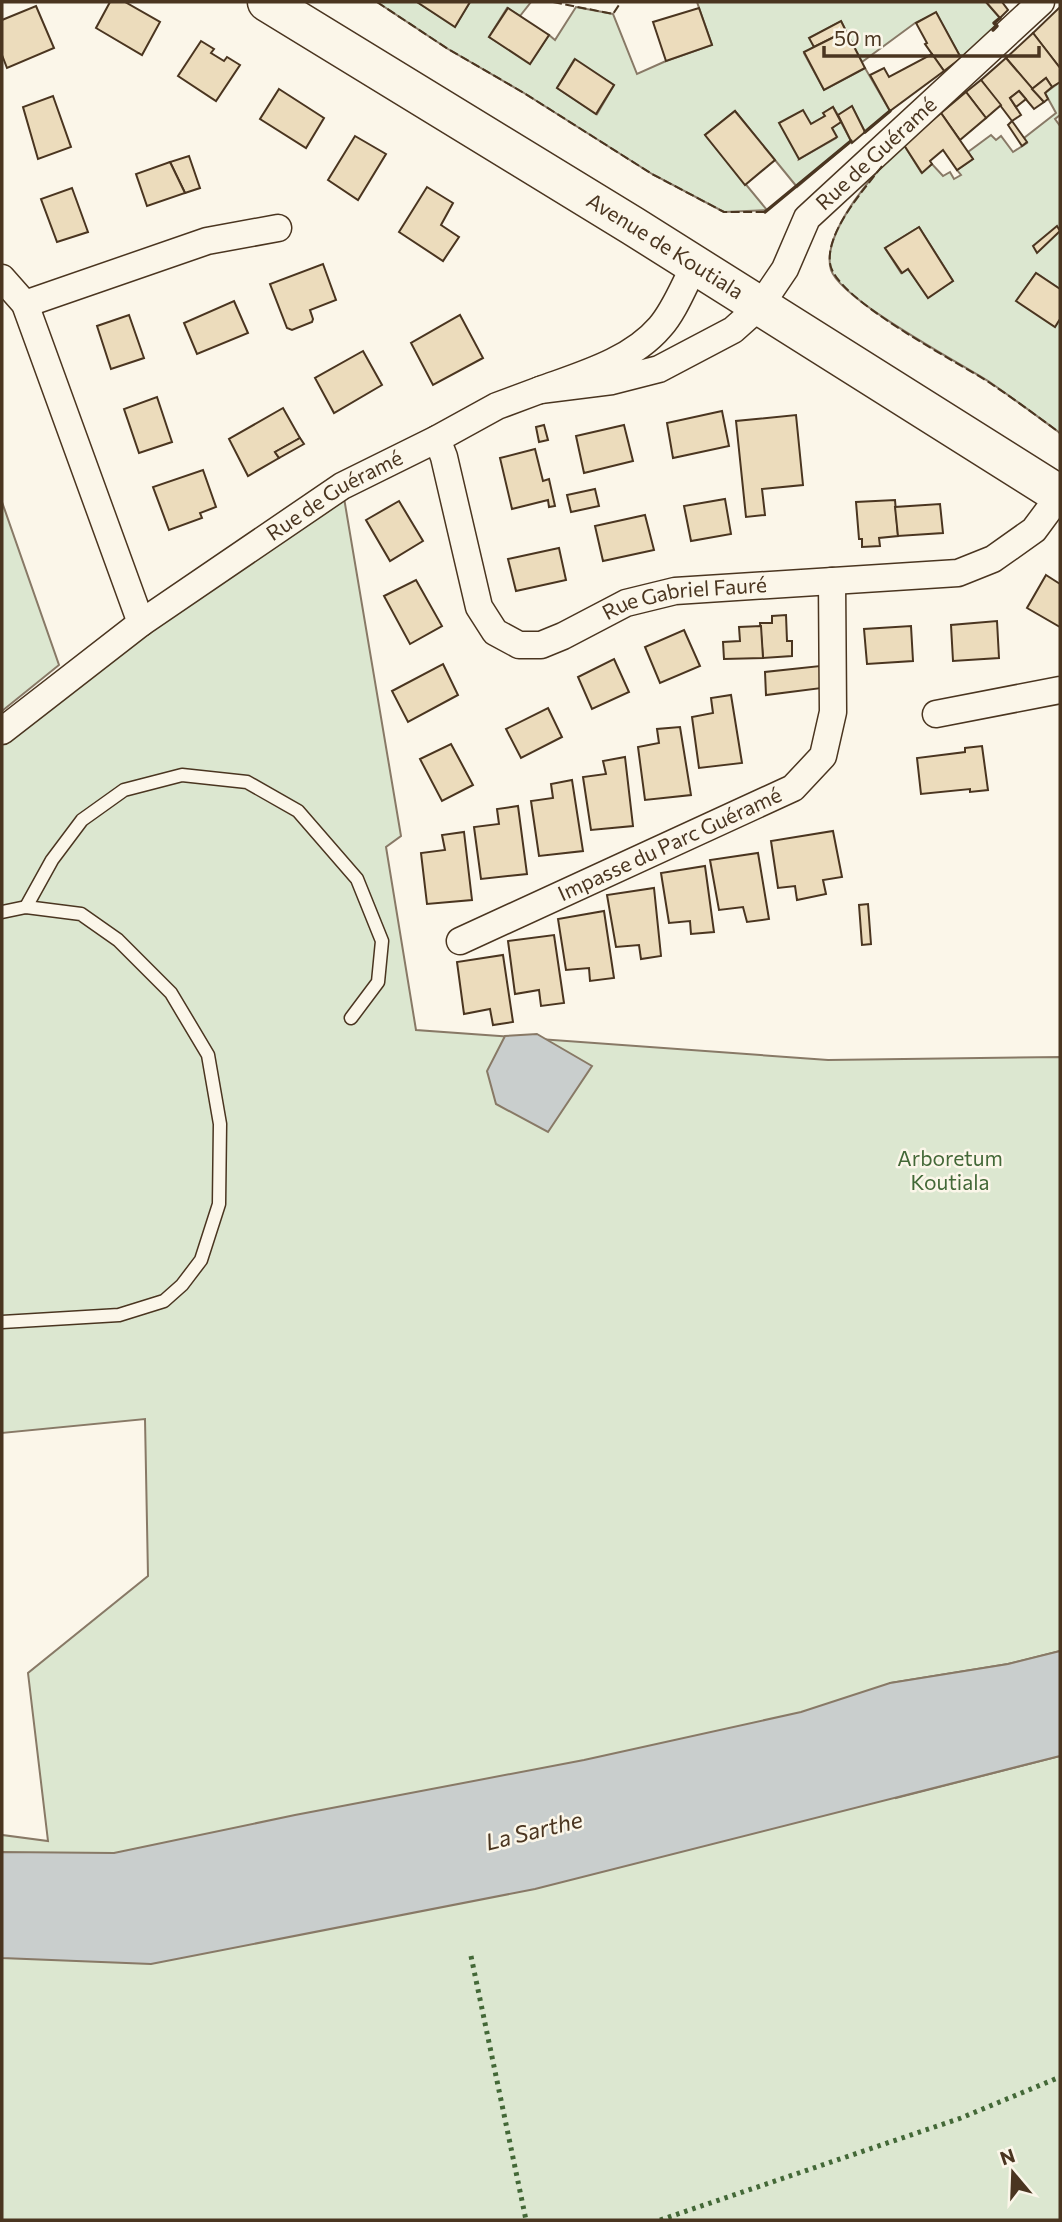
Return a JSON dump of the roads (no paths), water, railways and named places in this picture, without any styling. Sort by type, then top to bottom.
[{"type":"main road","name":"Avenue de Koutiala","points":[[267,2],[695,265],[1060,495]]},
{"type":"street","name":"Rue de Guéramé","points":[[540,390],[612,381],[659,369],[733,330],[760,306],[786,269],[807,218],[1041,2]]},
{"type":"street","points":[[25,304],[207,241],[278,228]]},
{"type":"street","name":"Rue de Guéramé","points":[[2,730],[141,623],[342,486],[497,406],[605,365],[646,341],[662,326],[695,265]]},
{"type":"street","points":[[2,278],[25,304],[141,623]]},
{"type":"street","name":"Rue Gabriel Fauré","points":[[437,439],[444,457],[479,607],[495,632],[519,645],[541,645],[626,603],[675,591],[957,573],[993,559],[1034,530],[1060,495]]},
{"type":"street","name":"Impasse du Parc Guéramé","points":[[460,941],[793,788],[823,757],[833,712],[831,581]]},
{"type":"street","points":[[936,714],[1060,690]]},
{"type":"lane","points":[[26,908],[52,860],[82,820],[124,790],[182,775],[247,782],[299,811],[357,879],[382,941],[378,982],[351,1018]]},
{"type":"lane","points":[[2,912],[26,908],[81,914],[118,940],[171,993],[208,1055],[220,1124],[219,1204],[201,1260],[182,1285],[164,1301],[119,1315],[2,1322]]},
{"type":"water","points":[[537,1034],[592,1066],[548,1132],[496,1104],[487,1071],[505,1036]]},
{"type":"water","name":"La Sarthe","points":[[1060,1651],[1060,1756],[535,1889],[151,1964],[2,1958],[2,1852],[114,1853],[295,1815],[584,1760],[801,1712],[890,1683],[1008,1664]]},
{"type":"park label","name":"Arboretum Koutiala","points":[[950,1171]]}]
